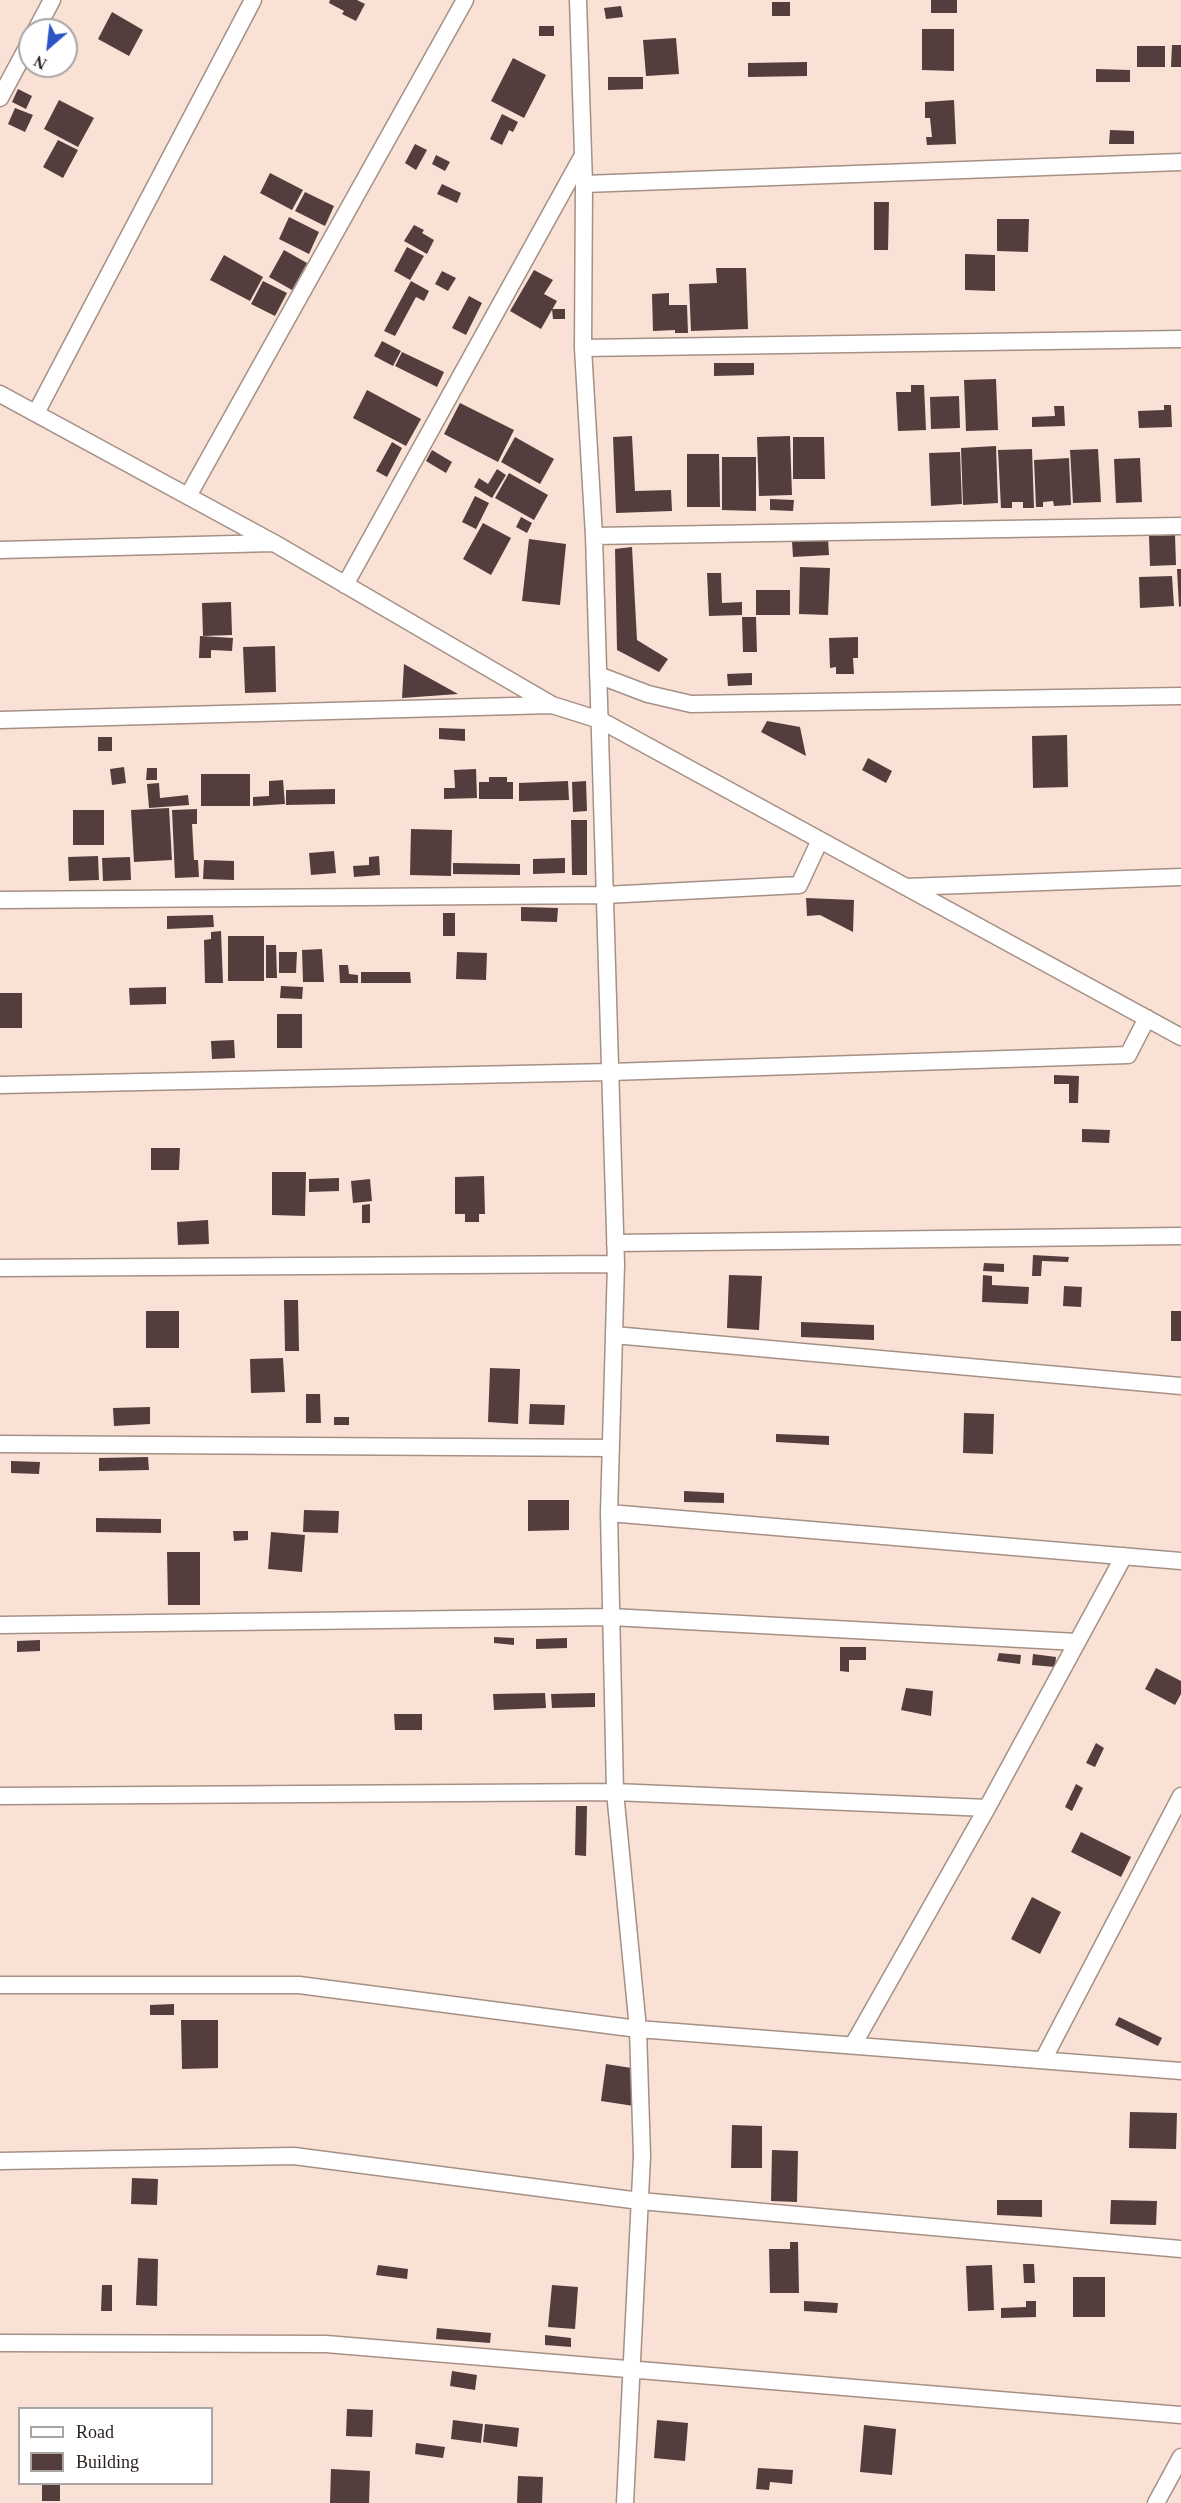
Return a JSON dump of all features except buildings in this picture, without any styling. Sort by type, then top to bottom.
[{"type":"street","points":[[42,18],[52,0]]},
{"type":"street","points":[[36,413],[253,0]]},
{"type":"street","points":[[188,496],[465,0]]},
{"type":"street","points":[[590,0],[578,0],[584,184],[583,348],[594,536],[616,1264],[609,1513],[615,1792],[638,2029],[642,2156],[625,2503]]},
{"type":"street","points":[[0,98],[18,64]]},
{"type":"street","points":[[345,585],[583,155]]},
{"type":"street","points":[[584,184],[1181,162]]},
{"type":"street","points":[[583,348],[1181,339]]},
{"type":"street","points":[[0,394],[274,543],[552,705],[600,720],[1181,1037]]},
{"type":"street","points":[[594,536],[1181,526]]},
{"type":"street","points":[[0,550],[274,543]]},
{"type":"street","points":[[598,675],[648,694],[691,704],[1181,696]]},
{"type":"street","points":[[0,720],[552,705]]},
{"type":"street","points":[[0,900],[605,895],[799,885],[820,840]]},
{"type":"street","points":[[906,887],[1181,877]]},
{"type":"street","points":[[0,1085],[610,1072],[1128,1055],[1147,1018]]},
{"type":"street","points":[[615,1243],[1181,1236]]},
{"type":"street","points":[[0,1268],[616,1264]]},
{"type":"street","points":[[614,1335],[1181,1386]]},
{"type":"street","points":[[0,1444],[611,1448]]},
{"type":"street","points":[[609,1513],[1181,1561]]},
{"type":"street","points":[[853,2045],[987,1808],[1124,1556]]},
{"type":"street","points":[[0,1625],[611,1617],[1077,1642]]},
{"type":"street","points":[[0,1796],[615,1792],[987,1808]]},
{"type":"street","points":[[1043,2060],[1181,1796]]},
{"type":"street","points":[[0,1985],[299,1985],[638,2029],[1181,2071]]},
{"type":"street","points":[[0,2161],[294,2156],[640,2201],[1181,2249]]},
{"type":"street","points":[[0,2343],[326,2344],[1181,2415]]},
{"type":"street","points":[[1156,2503],[1181,2457]]}]
